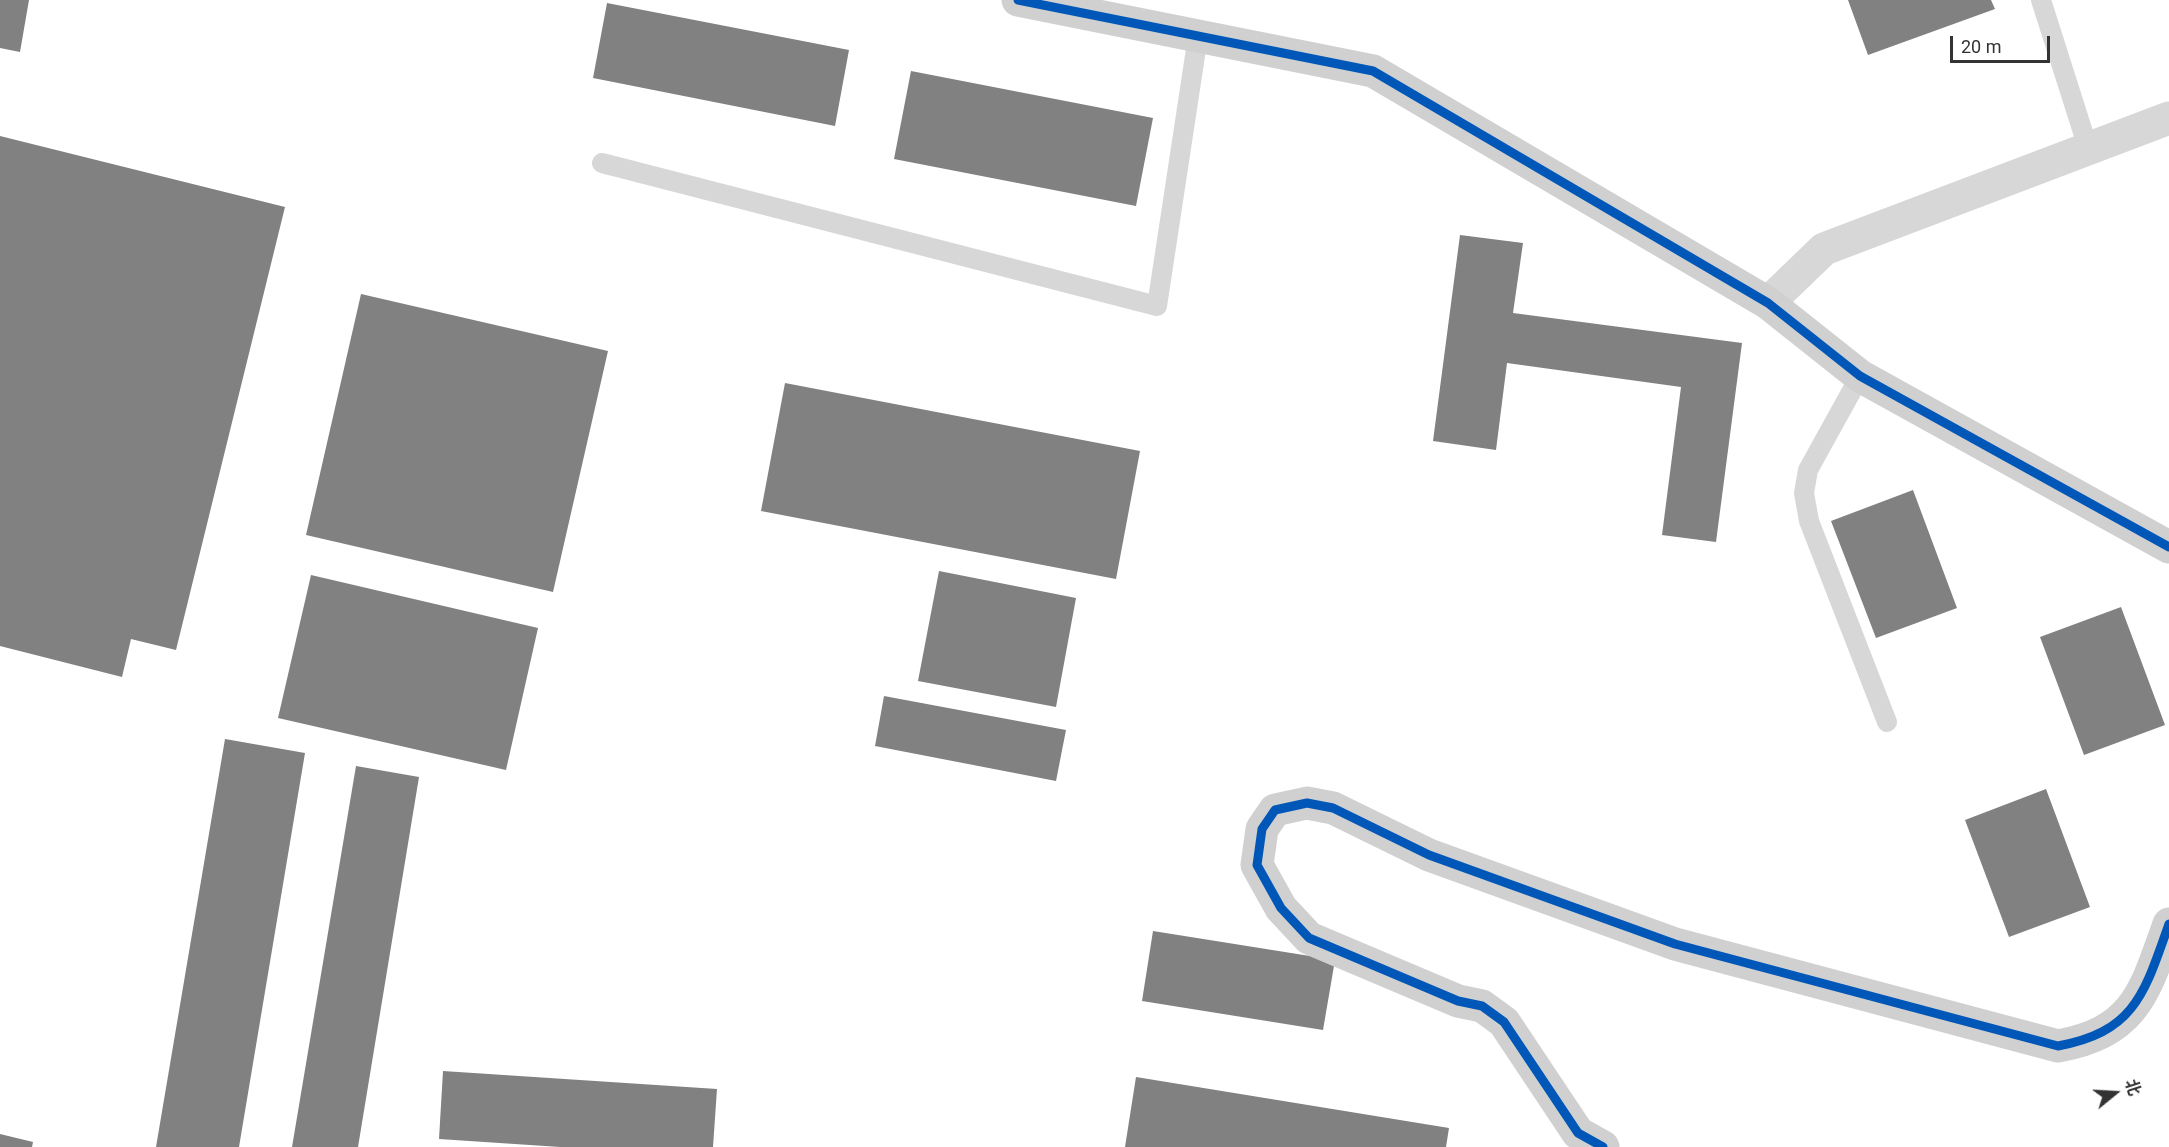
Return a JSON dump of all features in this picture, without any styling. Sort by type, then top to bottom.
[{"type":"street","points":[[1018,0],[1373,71],[1768,303],[1860,376],[2169,547]]},
{"type":"street","points":[[1768,303],[1824,249],[2169,118]]},
{"type":"street","points":[[1603,1147],[1578,1133],[1504,1022],[1482,1006],[1458,1001],[1309,939],[1281,908],[1257,865],[1262,828],[1275,810],[1308,803],[1334,808],[1429,855],[1675,944],[2058,1046],[2086,1041],[2112,1027],[2134,1007],[2148,981],[2169,924]]},
{"type":"lane","points":[[2040,0],[2088,148]]},
{"type":"lane","points":[[602,163],[1157,306],[1198,36]]},
{"type":"lane","points":[[1860,376],[1808,470],[1804,493],[1809,521],[1887,722]]},
{"type":"building","points":[[0,0],[29,0],[20,52],[0,48]]},
{"type":"building","points":[[1848,0],[1991,0],[1995,9],[1868,55]]},
{"type":"building","points":[[607,3],[849,50],[835,126],[593,78]]},
{"type":"building","points":[[911,71],[1153,118],[1136,206],[894,159]]},
{"type":"building","points":[[0,136],[285,207],[176,650],[131,639],[122,677],[0,646]]},
{"type":"building","points":[[1460,235],[1523,243],[1513,313],[1742,343],[1716,542],[1662,535],[1681,387],[1507,363],[1496,450],[1433,441]]},
{"type":"building","points":[[361,294],[608,351],[553,592],[306,535]]},
{"type":"building","points":[[785,383],[1140,451],[1116,579],[761,511]]},
{"type":"building","points":[[1913,490],[1957,608],[1876,638],[1831,521]]},
{"type":"building","points":[[939,571],[1076,598],[1056,707],[918,681]]},
{"type":"building","points":[[311,575],[538,628],[506,770],[278,718]]},
{"type":"building","points":[[2121,607],[2165,725],[2084,755],[2040,637]]},
{"type":"building","points":[[884,696],[1066,730],[1056,781],[875,746]]},
{"type":"building","points":[[225,739],[305,753],[239,1147],[156,1147]]},
{"type":"building","points":[[356,766],[419,777],[358,1147],[292,1147]]},
{"type":"building","points":[[2046,789],[2090,907],[2009,937],[1965,820]]},
{"type":"building","points":[[1153,931],[1335,960],[1323,1030],[1142,1001]]},
{"type":"building","points":[[443,1071],[717,1089],[713,1147],[560,1147],[439,1139]]},
{"type":"building","points":[[1136,1077],[1449,1128],[1446,1147],[1125,1147]]},
{"type":"building","points":[[0,1134],[33,1142],[32,1147],[0,1147]]},
{"type":"cycle path","points":[[1018,0],[1373,71],[1768,303],[1860,376],[2169,547]]},
{"type":"cycle path","points":[[1603,1147],[1578,1133],[1504,1022],[1482,1006],[1458,1001],[1309,938],[1281,908],[1257,865],[1262,829],[1275,810],[1307,803],[1333,808],[1429,855],[1675,944],[2058,1046],[2105,1030],[2121,1019],[2134,1005],[2144,988],[2169,924]]}]
